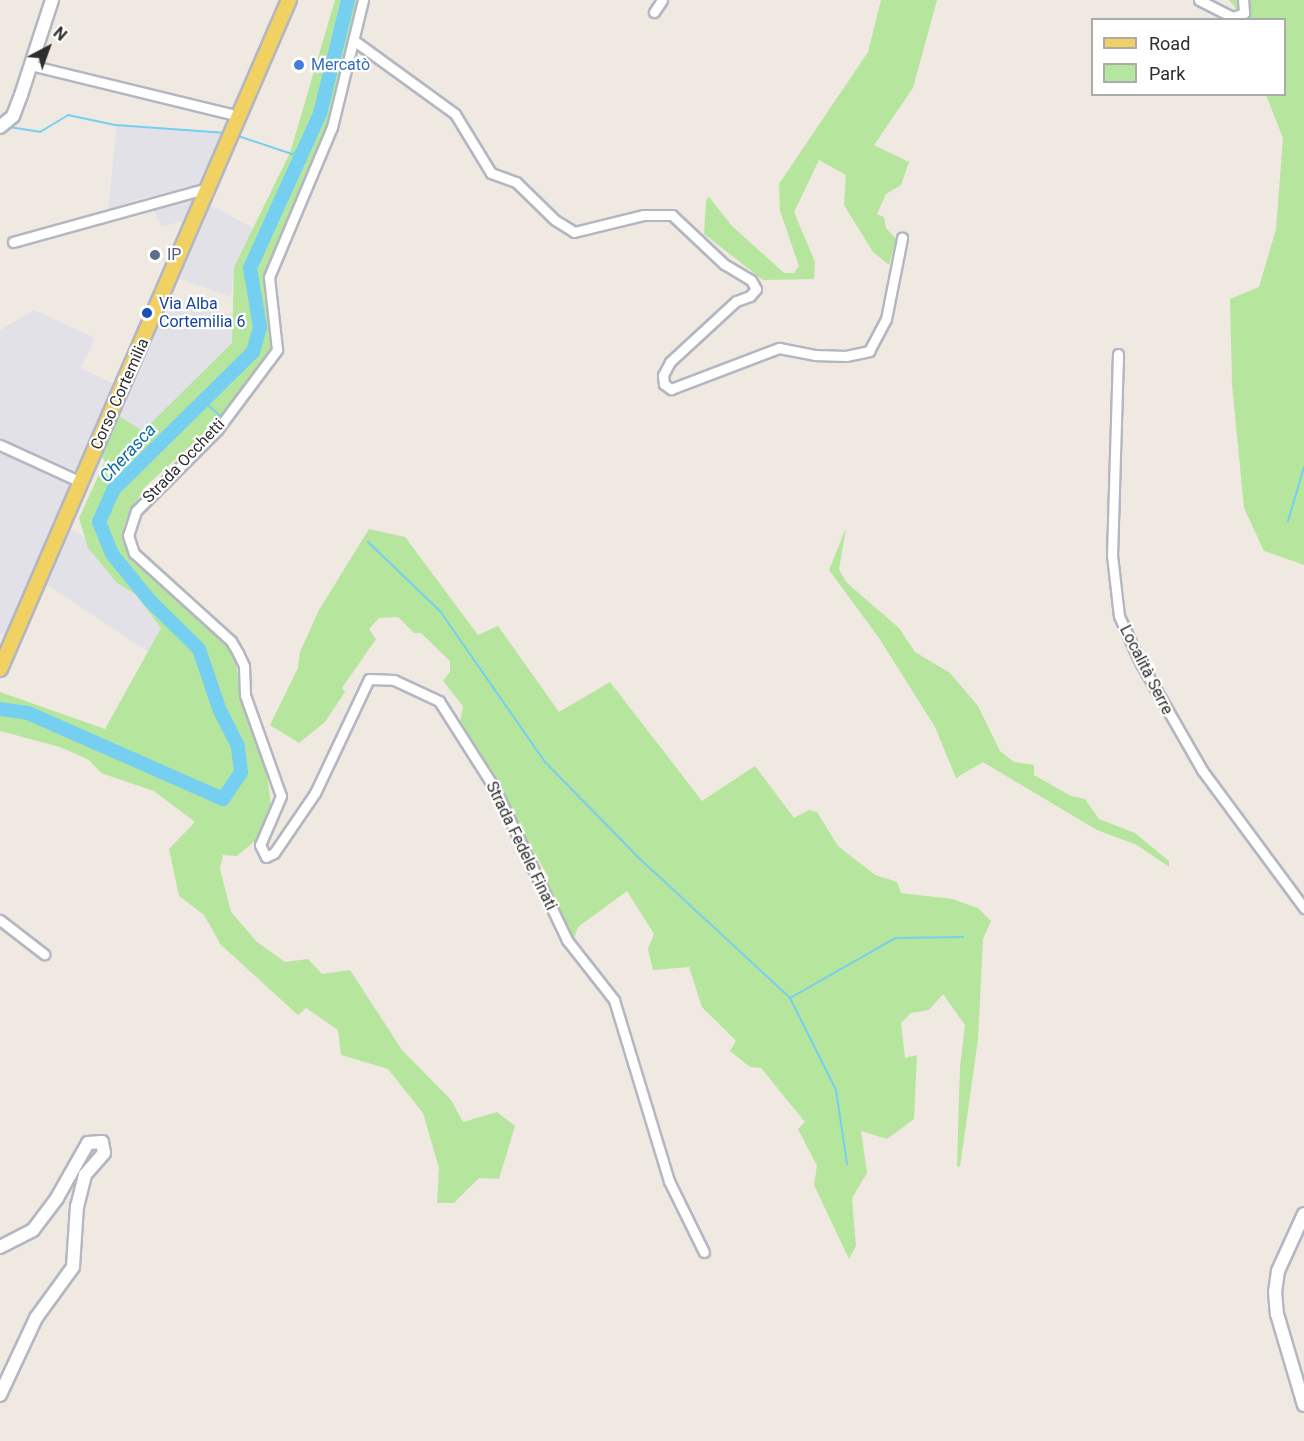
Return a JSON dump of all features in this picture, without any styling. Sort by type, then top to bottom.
[{"type":"main road","name":"Corso Cortemilia","points":[[0,669],[289,0]]},
{"type":"street","points":[[5,120],[30,65],[52,0]]},
{"type":"street","name":"Strada Occhetti","points":[[266,857],[260,846],[279,808],[280,796],[245,695],[244,666],[231,641],[134,553],[128,535],[136,511],[218,429],[277,350],[278,338],[268,297],[269,277],[333,127],[356,42],[363,0]]},
{"type":"street","points":[[654,12],[662,0]]},
{"type":"street","points":[[1199,0],[1233,17],[1244,12],[1243,0]]},
{"type":"street","points":[[356,42],[455,114],[491,173],[516,182],[555,220],[574,232],[643,215],[672,215],[724,264],[751,280],[756,289],[750,296],[736,301],[670,362],[663,375],[664,384],[671,389],[779,348],[814,355],[846,356],[868,351],[886,319],[902,238]]},
{"type":"street","points":[[30,65],[231,134]]},
{"type":"street","points":[[13,242],[208,188]]},
{"type":"street","name":"Località Serre","points":[[1118,354],[1112,555],[1119,616],[1140,662],[1202,770],[1304,908]]},
{"type":"street","points":[[0,445],[81,482]]},
{"type":"street","name":"Strada Fedele Finati","points":[[266,857],[274,853],[315,793],[369,679],[394,680],[439,701],[495,789],[567,940],[614,1000],[665,1171],[704,1252]]},
{"type":"street","points":[[0,920],[44,954]]},
{"type":"street","points":[[0,1247],[33,1230],[57,1198],[88,1143],[102,1142],[104,1153],[85,1175],[77,1206],[73,1268],[36,1318],[0,1395]]},
{"type":"street","points":[[1304,1214],[1278,1271],[1275,1292],[1276,1314],[1304,1405]]},
{"type":"shaded area","points":[[117,124],[223,132],[185,220],[161,227],[148,196],[108,210]]},
{"type":"shaded area","points":[[209,204],[256,230],[234,267],[231,297],[174,277]]},
{"type":"shaded area","points":[[163,306],[232,314],[232,343],[143,432],[117,415]]},
{"type":"shaded area","points":[[34,310],[95,338],[81,368],[116,385],[7,636],[0,633],[0,330]]},
{"type":"shaded area","points":[[68,529],[82,535],[117,583],[135,594],[161,628],[148,652],[46,584]]},
{"type":"green space","points":[[335,0],[358,0],[330,119],[267,275],[264,294],[273,338],[270,352],[215,423],[144,488],[124,525],[125,539],[234,654],[242,696],[267,774],[271,805],[256,840],[237,856],[223,855],[220,869],[231,912],[257,942],[285,962],[308,959],[322,974],[350,970],[402,1050],[451,1100],[463,1122],[497,1112],[515,1126],[499,1179],[479,1178],[454,1203],[437,1203],[439,1168],[423,1113],[388,1069],[341,1055],[338,1030],[306,1008],[298,1015],[221,945],[204,915],[179,896],[169,849],[195,822],[154,791],[101,773],[89,760],[60,747],[0,731],[0,692],[105,729],[161,628],[135,594],[117,583],[88,548],[79,518],[105,461],[100,455],[117,415],[143,431],[232,343],[234,267],[290,153]]},
{"type":"green space","points":[[881,0],[937,0],[913,88],[874,145],[909,162],[901,185],[886,194],[877,214],[884,217],[886,228],[896,239],[889,265],[873,252],[844,205],[846,175],[819,160],[794,212],[815,262],[814,279],[763,280],[704,234],[706,200],[709,197],[732,226],[784,273],[794,273],[799,266],[780,211],[779,184],[868,52]]},
{"type":"green space","points":[[1229,0],[1304,0],[1304,565],[1264,551],[1244,508],[1232,384],[1230,299],[1259,287],[1276,229],[1283,138],[1266,96],[1286,96],[1286,18],[1238,18],[1238,11]]},
{"type":"green space","points":[[846,528],[839,569],[846,582],[899,628],[915,652],[950,673],[978,706],[1000,751],[1014,762],[1034,765],[1034,775],[1071,796],[1085,799],[1099,819],[1135,833],[1169,861],[1169,867],[1137,845],[1097,830],[983,762],[956,778],[935,727],[879,638],[829,570]]},
{"type":"green space","points":[[369,529],[405,537],[478,635],[498,626],[559,712],[610,682],[702,801],[755,766],[794,818],[809,810],[817,812],[838,846],[875,875],[897,882],[901,893],[952,899],[978,908],[991,921],[983,939],[978,1039],[960,1167],[957,1166],[960,1067],[965,1025],[943,994],[929,1010],[911,1013],[901,1023],[905,1058],[917,1055],[914,1119],[887,1139],[861,1131],[867,1173],[852,1198],[856,1246],[849,1259],[814,1185],[817,1166],[798,1129],[805,1122],[761,1068],[750,1067],[730,1051],[736,1041],[702,1007],[689,967],[653,970],[648,949],[654,934],[627,891],[578,927],[573,941],[566,931],[544,887],[549,878],[460,724],[463,706],[443,681],[450,672],[450,661],[421,633],[414,633],[398,617],[379,618],[369,629],[376,639],[342,688],[345,692],[325,722],[299,743],[270,725],[298,668],[300,652],[319,610]]},
{"type":"waterway","name":"Cherasca","points":[[0,709],[28,713],[223,799],[241,772],[238,746],[220,711],[199,649],[151,602],[112,554],[99,522],[114,489],[253,352],[260,327],[250,268],[320,114],[348,0]]},
{"type":"waterway","points":[[9,127],[40,132],[68,115],[115,125],[227,133]]},
{"type":"waterway","points":[[235,135],[292,154],[302,152]]},
{"type":"waterway","points":[[202,400],[223,418]]},
{"type":"waterway","points":[[1288,521],[1304,467]]},
{"type":"waterway","points":[[368,542],[440,611],[545,762],[639,858],[790,998],[836,1090],[847,1164]]},
{"type":"waterway","points":[[790,998],[895,938],[963,937]]},
{"type":"place","name":"Mercatò","points":[[299,65]]},
{"type":"place","name":"IP","points":[[155,255]]},
{"type":"place","name":"Via Alba Cortemilia 6","points":[[147,313]]}]
